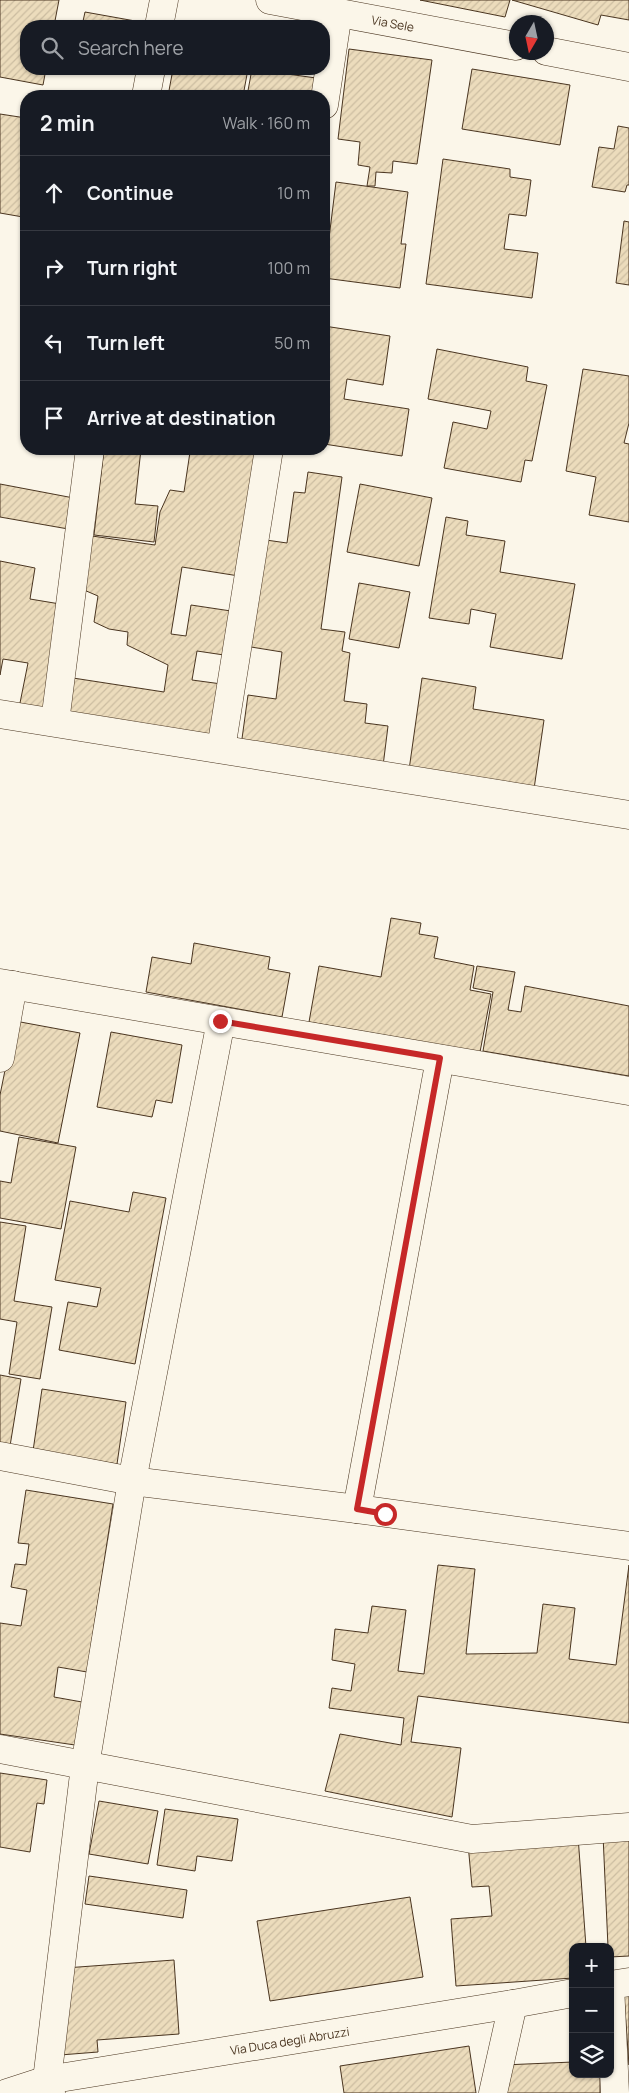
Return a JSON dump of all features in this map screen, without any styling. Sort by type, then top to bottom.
[{"type":"street","points":[[160,20],[164,0]]},
{"type":"street","name":"Via Sele","points":[[270,0],[338,13],[384,10],[509,44]]},
{"type":"street","points":[[330,66],[338,13]]},
{"type":"street","points":[[554,53],[629,67]]},
{"type":"street","points":[[147,90],[150,75]]},
{"type":"street","points":[[326,90],[329,75]]},
{"type":"street","points":[[55,722],[89,455]]},
{"type":"street","points":[[222,749],[268,455]]},
{"type":"street","points":[[0,714],[629,814]]},
{"type":"street","points":[[0,1058],[6,984],[629,1091]]},
{"type":"street","points":[[49,2086],[85,1766],[132,1481],[220,1021]]},
{"type":"street","points":[[357,1509],[440,1058]]},
{"type":"street","points":[[0,1456],[132,1481],[629,1546]]},
{"type":"street","points":[[0,1750],[472,1840],[629,1827]]},
{"type":"street","points":[[614,1984],[629,1982]]},
{"type":"street","points":[[610,1988],[615,2093]]},
{"type":"street","name":"Via Duca degli Abruzzi","points":[[7,2093],[569,1994]]},
{"type":"street","points":[[493,2093],[513,2004]]},
{"type":"building","points":[[0,0],[59,0],[55,20],[20,20],[20,75],[45,75],[43,85],[0,77]]},
{"type":"building","points":[[420,0],[510,0],[505,17]]},
{"type":"building","points":[[512,0],[629,0],[629,20],[601,15],[598,25]]},
{"type":"building","points":[[85,12],[130,20],[83,20]]},
{"type":"building","points":[[349,49],[432,60],[417,164],[393,161],[392,173],[376,172],[375,186],[367,186],[370,167],[358,165],[360,142],[338,139]]},
{"type":"building","points":[[472,69],[570,85],[560,145],[462,129]]},
{"type":"building","points":[[172,75],[247,75],[244,90],[169,90]]},
{"type":"building","points":[[251,75],[295,75],[316,78],[314,90],[248,90]]},
{"type":"building","points":[[0,114],[20,117],[20,216],[0,213]]},
{"type":"building","points":[[618,126],[629,128],[629,185],[627,185],[625,192],[592,187],[599,147],[614,149]]},
{"type":"building","points":[[443,159],[510,169],[510,177],[531,180],[526,216],[509,214],[504,249],[538,253],[532,298],[426,284]]},
{"type":"building","points":[[336,182],[408,192],[401,244],[406,244],[400,288],[330,279],[330,230]]},
{"type":"building","points":[[624,221],[629,222],[629,285],[616,283]]},
{"type":"building","points":[[330,327],[390,336],[383,385],[347,379],[344,399],[409,409],[402,456],[330,445]]},
{"type":"building","points":[[437,349],[528,367],[526,381],[547,385],[532,461],[525,460],[521,482],[444,468],[453,422],[487,429],[491,411],[428,399]]},
{"type":"building","points":[[583,369],[629,376],[629,423],[624,443],[629,444],[629,522],[589,515],[596,477],[566,471]]},
{"type":"building","points":[[103,455],[140,455],[135,504],[158,506],[154,542],[94,535]]},
{"type":"building","points":[[190,455],[257,455],[239,576],[182,567],[171,634],[186,636],[191,605],[231,611],[224,655],[197,651],[192,680],[229,685],[220,743],[67,715],[73,678],[164,692],[168,665],[127,645],[128,632],[109,629],[94,622],[98,596],[84,590],[92,536],[155,545],[160,512],[170,490],[184,492]]},
{"type":"building","points":[[308,472],[342,477],[321,629],[345,632],[342,651],[350,653],[344,701],[367,704],[365,723],[388,726],[383,766],[241,746],[248,695],[276,699],[282,652],[251,647],[266,540],[287,543],[294,492],[305,493]]},
{"type":"building","points":[[0,484],[79,499],[74,530],[0,517]]},
{"type":"building","points":[[360,484],[432,498],[419,566],[347,552]]},
{"type":"building","points":[[446,517],[468,521],[466,535],[505,541],[500,572],[575,584],[562,659],[490,647],[496,614],[471,609],[469,624],[429,618]]},
{"type":"building","points":[[0,561],[35,568],[30,599],[66,605],[48,712],[19,708],[28,663],[3,659],[0,675]]},
{"type":"building","points":[[359,583],[410,592],[399,648],[349,639]]},
{"type":"building","points":[[422,678],[476,687],[473,709],[544,720],[534,789],[409,770]]},
{"type":"building","points":[[391,918],[421,923],[419,934],[438,937],[434,958],[474,966],[470,990],[491,994],[480,1052],[309,1022],[319,966],[381,977]]},
{"type":"building","points":[[194,943],[270,957],[268,969],[290,973],[282,1017],[146,992],[152,957],[191,964]]},
{"type":"building","points":[[477,966],[515,972],[508,1010],[521,1012],[525,986],[629,1006],[629,1076],[483,1051],[493,992],[473,988]]},
{"type":"building","points":[[15,1021],[80,1033],[58,1143],[0,1131],[0,1095]]},
{"type":"building","points":[[111,1032],[182,1045],[172,1103],[156,1100],[152,1117],[97,1107]]},
{"type":"building","points":[[19,1137],[76,1147],[61,1229],[0,1218],[0,1181],[11,1183]]},
{"type":"building","points":[[133,1192],[166,1198],[135,1364],[59,1350],[68,1302],[97,1307],[101,1288],[55,1280],[70,1201],[129,1212]]},
{"type":"building","points":[[0,1222],[26,1226],[14,1301],[52,1307],[40,1379],[9,1374],[17,1322],[0,1319]]},
{"type":"building","points":[[0,1375],[21,1379],[10,1446],[0,1444]]},
{"type":"building","points":[[42,1389],[126,1402],[117,1464],[33,1451]]},
{"type":"building","points":[[26,1490],[113,1504],[87,1672],[58,1667],[54,1697],[82,1702],[75,1745],[0,1734],[0,1623],[21,1626],[27,1590],[11,1587],[15,1564],[26,1565],[29,1544],[18,1543]]},
{"type":"building","points":[[438,1565],[475,1569],[466,1654],[537,1653],[543,1604],[575,1608],[569,1659],[616,1665],[629,1565],[629,1723],[418,1696],[411,1742],[461,1748],[452,1817],[325,1791],[340,1734],[401,1745],[404,1718],[329,1708],[332,1688],[351,1691],[355,1664],[332,1660],[335,1629],[368,1633],[372,1606],[406,1610],[398,1671],[424,1674]]},
{"type":"building","points":[[0,1773],[47,1780],[44,1804],[37,1803],[30,1852],[0,1847]]},
{"type":"building","points":[[99,1801],[158,1811],[148,1864],[89,1854]]},
{"type":"building","points":[[165,1809],[238,1819],[232,1861],[197,1856],[195,1871],[157,1865]]},
{"type":"building","points":[[629,1834],[629,1956],[614,1957],[614,1943],[608,1943],[603,1835]]},
{"type":"building","points":[[578,1836],[586,1943],[569,1943],[569,1978],[456,1986],[451,1919],[492,1916],[489,1886],[472,1887],[468,1844]]},
{"type":"building","points":[[89,1876],[187,1890],[183,1918],[85,1904]]},
{"type":"building","points":[[410,1897],[423,1977],[270,2001],[257,1921]]},
{"type":"building","points":[[174,1960],[179,2034],[97,2040],[98,2052],[60,2055],[65,1968]]},
{"type":"building","points":[[624,1996],[629,1996],[629,2065]]},
{"type":"building","points":[[469,2046],[476,2093],[344,2093],[340,2066]]},
{"type":"building","points":[[569,2062],[569,2078],[600,2078],[600,2093],[497,2093],[503,2065]]},
{"type":"route","points":[[220,1021],[440,1058],[357,1509],[385,1514]]}]
